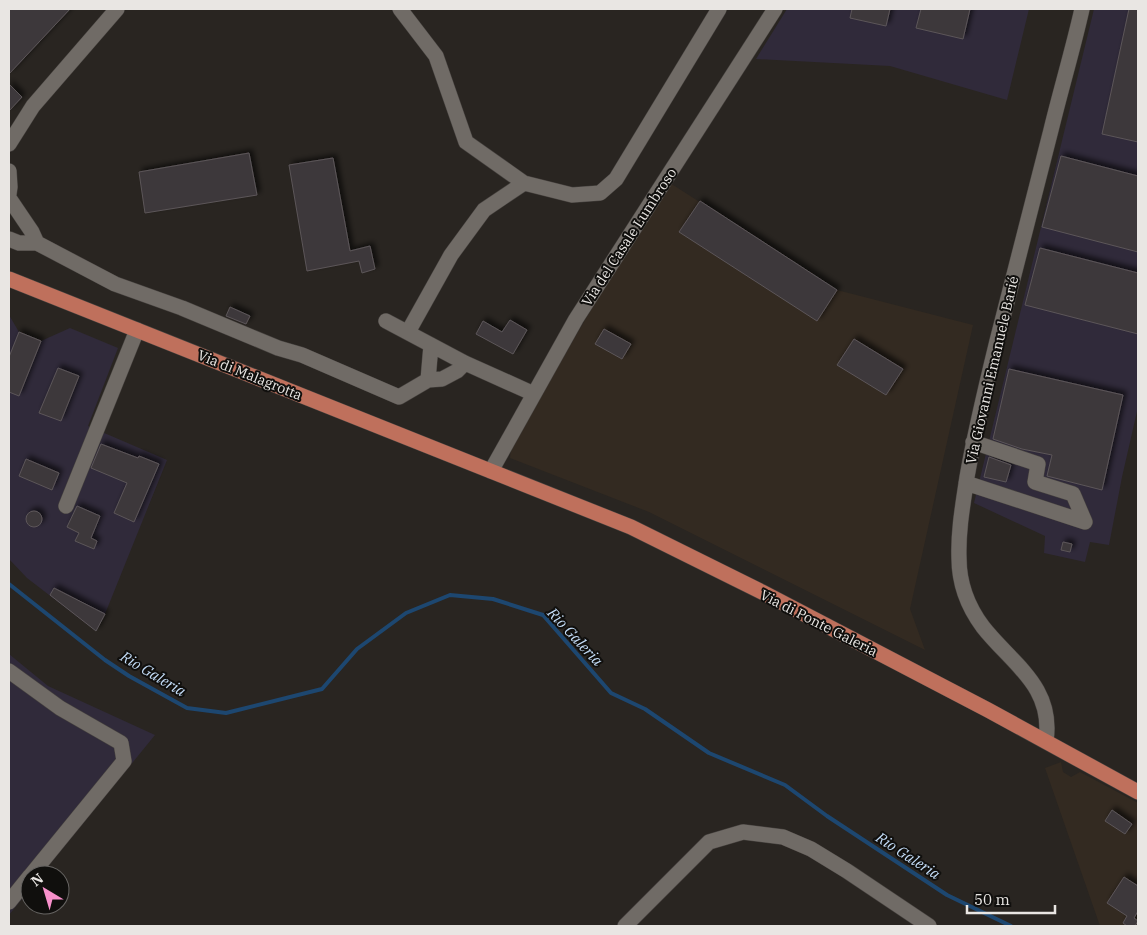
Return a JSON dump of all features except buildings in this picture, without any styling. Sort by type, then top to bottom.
[{"type":"main road","name":"Via di Malagrotta","points":[[9,279],[491,471]]},
{"type":"main road","name":"Via di Ponte Galeria","points":[[491,471],[640,532],[770,597],[1046,741],[1138,792]]},
{"type":"street","points":[[9,144],[33,106],[118,9]]},
{"type":"street","points":[[400,9],[436,56],[466,142],[524,183],[572,195],[600,193],[616,179],[719,9]]},
{"type":"street","name":"Via del Casale Lumbroso","points":[[491,471],[581,310],[776,9]]},
{"type":"street","name":"Via Giovanni Emanuele Barié","points":[[1046,741],[1045,712],[1036,689],[1023,669],[980,623],[969,603],[963,587],[959,561],[959,536],[966,483],[982,398],[1082,9]]},
{"type":"street","points":[[9,171],[9,196],[37,243]]},
{"type":"street","points":[[408,332],[452,255],[484,210],[524,183]]},
{"type":"street","points":[[9,240],[19,243],[37,243],[115,284],[182,308],[278,348],[302,355],[399,397],[428,380],[442,379],[457,371],[465,362]]},
{"type":"street","points":[[386,322],[534,394]]},
{"type":"street","points":[[66,506],[136,330]]},
{"type":"street","points":[[428,380],[431,345]]},
{"type":"street","points":[[966,483],[1085,522],[1072,494],[1035,482],[1038,464],[973,442]]},
{"type":"street","points":[[9,670],[60,708],[121,743],[124,761],[39,865]]},
{"type":"street","points":[[625,926],[709,842],[743,832],[783,837],[811,849],[848,871],[929,926]]},
{"type":"street","points":[[9,902],[20,888]]},
{"type":"shaded area","points":[[787,9],[1029,9],[1007,100],[890,66],[756,59]]},
{"type":"shaded area","points":[[1094,9],[1138,9],[1138,407],[1109,545],[1090,542],[1085,562],[1044,553],[1045,536],[974,503]]},
{"type":"shaded area","points":[[670,183],[837,290],[973,325],[910,609],[925,650],[649,512],[510,458],[511,447],[599,296]]},
{"type":"shaded area","points":[[9,315],[19,332],[41,341],[70,328],[118,348],[88,426],[167,460],[105,614],[96,631],[27,578],[9,559]]},
{"type":"shaded area","points":[[9,654],[48,686],[155,735],[49,865],[20,865],[20,901],[9,915]]},
{"type":"shaded area","points":[[1061,762],[1063,772],[1071,777],[1080,772],[1138,803],[1138,926],[1100,926],[1045,768]]},
{"type":"waterway","name":"Rio Galeria","points":[[9,584],[105,660],[129,676],[187,708],[226,713],[322,689],[357,649],[406,613],[450,595],[493,599],[543,615],[611,693],[645,709],[709,753],[785,785],[827,816],[947,895],[1011,926]]}]
